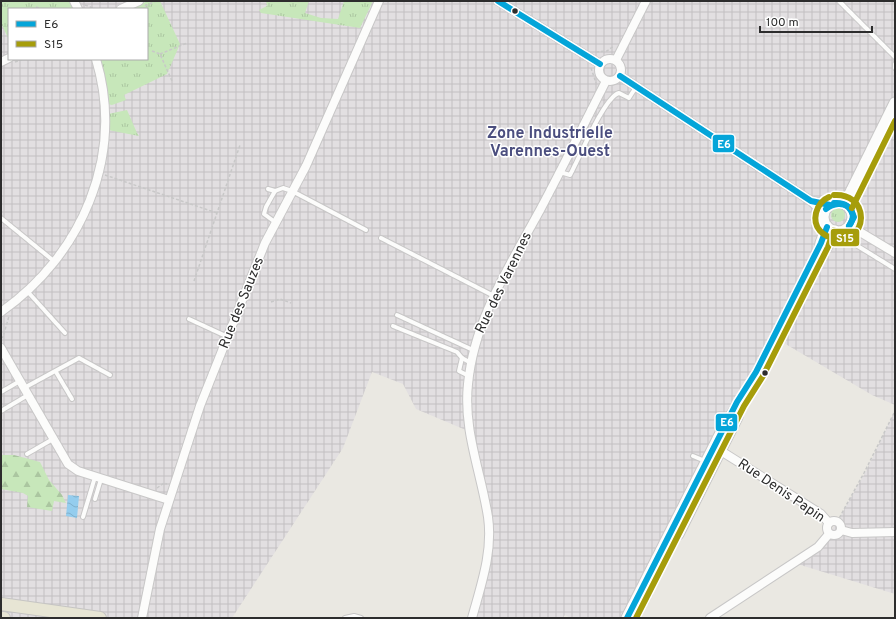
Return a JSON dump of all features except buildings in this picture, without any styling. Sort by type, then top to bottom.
[{"type":"main road","points":[[845,204],[895,103]]},
{"type":"main road","points":[[834,203],[845,204],[852,211],[852,222],[850,226],[840,232],[831,229],[824,220],[827,209],[834,203]]},
{"type":"main road","points":[[627,618],[712,455],[724,427],[757,376],[821,249],[821,243],[831,229]]},
{"type":"main road","points":[[635,618],[699,495],[712,455],[764,372],[831,229]]},
{"type":"main road","points":[[1,604],[100,618]]},
{"type":"street","points":[[74,1],[80,7]]},
{"type":"street","name":"Rue des Sauzes","points":[[142,618],[160,529],[168,500],[200,406],[275,222],[306,166],[379,1]]},
{"type":"street","points":[[498,1],[600,64]]},
{"type":"street","points":[[616,60],[646,1]]},
{"type":"street","points":[[125,8],[141,4]]},
{"type":"street","points":[[606,59],[616,60],[621,69],[620,76],[614,81],[606,81],[599,74],[600,64],[606,59]]},
{"type":"street","points":[[1,312],[28,292],[55,263],[66,248],[90,202],[100,168],[104,137],[104,111],[100,71],[96,60]]},
{"type":"street","points":[[620,76],[811,201],[827,209]]},
{"type":"street","name":"Rue des Varennes","points":[[472,618],[486,569],[489,540],[488,518],[469,434],[466,409],[470,363],[473,350],[483,320],[494,296],[560,172],[606,81]]},
{"type":"street","points":[[850,226],[895,253]]},
{"type":"street","points":[[1,348],[68,464],[78,471],[168,500]]},
{"type":"street","points":[[712,455],[719,445],[740,404]]},
{"type":"street","name":"Rue Denis Papin","points":[[712,455],[821,514],[829,523]]},
{"type":"street","points":[[833,521],[839,526],[836,535],[829,534],[826,528],[829,523],[833,521]]},
{"type":"street","name":"Rue Denis Papin","points":[[839,526],[852,533],[895,532]]},
{"type":"street","points":[[710,618],[818,547],[829,534]]},
{"type":"lane","points":[[839,1],[895,57]]},
{"type":"lane","points":[[560,172],[570,175],[602,110],[616,93],[629,98],[636,87]]},
{"type":"lane","points":[[596,100],[602,110]]},
{"type":"lane","points":[[853,188],[859,183],[895,112]]},
{"type":"lane","points":[[275,222],[267,218],[264,214],[266,207],[276,191],[283,188],[292,191],[366,230]]},
{"type":"lane","points":[[268,189],[276,191]]},
{"type":"lane","points":[[1,218],[55,263]]},
{"type":"lane","points":[[380,238],[494,296]]},
{"type":"lane","points":[[843,241],[856,245],[895,268]]},
{"type":"lane","points":[[724,427],[756,372],[821,243]]},
{"type":"lane","points":[[28,292],[65,334]]},
{"type":"lane","points":[[397,316],[473,350]]},
{"type":"lane","points":[[189,319],[228,337]]},
{"type":"lane","points":[[392,326],[458,352],[462,358],[470,363]]},
{"type":"lane","points":[[1,392],[24,388],[56,372],[79,358],[110,375]]},
{"type":"lane","points":[[462,358],[459,371],[469,376]]},
{"type":"lane","points":[[56,372],[72,399]]},
{"type":"lane","points":[[1,411],[24,388]]},
{"type":"lane","points":[[27,454],[53,439]]},
{"type":"lane","points":[[693,456],[712,455],[698,490],[699,495]]},
{"type":"lane","points":[[95,499],[98,477]]},
{"type":"lane","points":[[83,517],[98,477]]},
{"type":"lane","points":[[345,618],[354,616],[361,618]]},
{"type":"path","points":[[141,4],[156,1]]},
{"type":"path","points":[[152,51],[160,54],[187,43]]},
{"type":"path","points":[[596,85],[593,71],[583,60],[589,50],[597,53],[607,51],[616,45]]},
{"type":"path","points":[[160,54],[172,81]]},
{"type":"path","points":[[194,281],[240,145]]},
{"type":"path","points":[[104,180],[106,169]]},
{"type":"path","points":[[104,175],[217,213]]},
{"type":"path","points":[[271,302],[280,299],[291,303]]},
{"type":"path","points":[[1,338],[10,314]]},
{"type":"path","points":[[839,526],[895,411]]},
{"type":"path","points":[[154,495],[158,486],[164,483],[173,486]]},
{"type":"path","points":[[640,618],[652,595]]},
{"type":"shaded area","points":[[1,1],[895,1],[895,405],[872,395],[777,339],[625,618],[571,618],[565,615],[563,618],[476,618],[493,540],[473,433],[416,409],[403,384],[372,372],[343,448],[232,618],[1,618]]},
{"type":"shaded area","points":[[895,411],[895,594],[794,563],[829,534],[837,522],[865,473]]},
{"type":"green space","points":[[1,1],[70,1],[73,8],[8,8],[8,38],[1,23]]},
{"type":"green space","points":[[148,1],[160,1],[180,44],[167,74],[124,95],[126,100],[112,105],[107,104],[100,60],[148,60],[148,8],[131,8]]},
{"type":"green space","points":[[266,1],[309,1],[305,13],[321,18],[338,19],[344,1],[373,1],[360,28],[261,13],[259,10],[267,6]]},
{"type":"green space","points":[[127,110],[139,136],[108,130],[108,114]]},
{"type":"green space","points":[[835,208],[841,208],[845,212],[845,218],[841,222],[835,222],[831,218],[831,212]]},
{"type":"green space","points":[[1,455],[14,455],[40,462],[49,480],[62,495],[66,503],[54,501],[52,511],[27,507],[28,496],[23,493],[1,489]]},
{"type":"water","points":[[68,495],[79,496],[77,518],[66,516]]},
{"type":"transit line","name":"E6","points":[[498,1],[600,64]]},
{"type":"transit line","name":"E6","points":[[620,76],[811,201],[830,205]]},
{"type":"transit line","name":"S15","points":[[852,208],[895,121]]},
{"type":"transit line","name":"S15","points":[[829,197],[822,201],[816,213],[816,223],[820,231],[827,236],[836,238],[844,238],[853,235],[858,228],[861,218],[859,208],[853,200],[844,196],[834,195]]},
{"type":"transit line","name":"E6","points":[[834,203],[845,204],[851,210],[854,217],[849,226]]},
{"type":"transit line","name":"E6","points":[[826,209],[832,205],[838,204],[843,204],[848,207],[853,215],[849,226]]},
{"type":"transit line","name":"E6","points":[[627,618],[737,402],[756,372],[821,243],[827,227]]},
{"type":"transit line","name":"S15","points":[[636,618],[744,406],[763,376],[828,247],[834,230]]},
{"type":"district","name":"Zone Industrielle Varennes-Ouest","points":[[550,143]]}]
